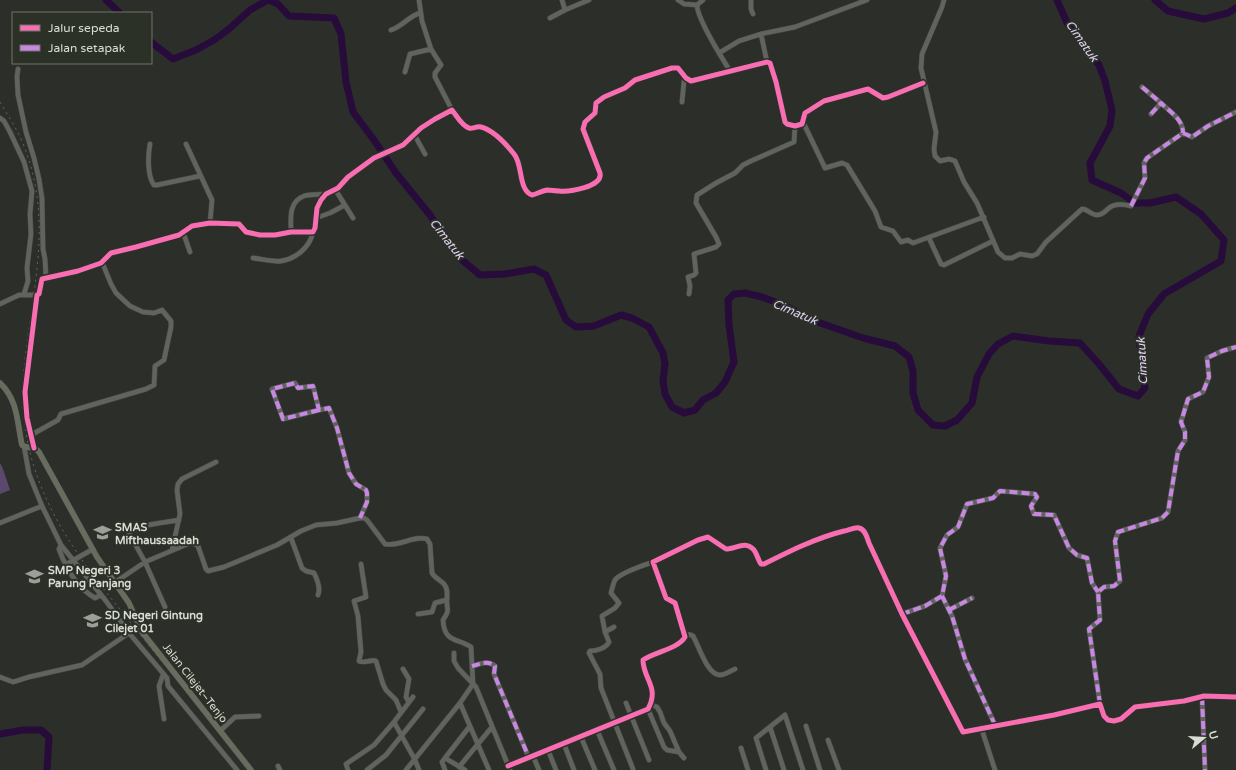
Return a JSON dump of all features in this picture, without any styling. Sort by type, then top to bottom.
[{"type":"main road","points":[[0,383],[14,404],[22,444],[24,446],[34,448]]},
{"type":"main road","name":"Jalan Cilejet–Tenjo","points":[[34,448],[39,452],[93,550],[129,603],[142,632],[251,770]]},
{"type":"street","points":[[419,0],[420,13],[431,49],[441,66],[435,73],[435,77],[452,110],[467,127],[471,129],[479,126],[486,129],[497,137],[514,154],[519,161],[520,172],[525,189],[530,195],[535,195],[547,190],[570,191],[594,184],[599,180],[601,176],[583,129],[585,122],[595,113],[596,103],[598,101],[625,88],[634,80],[672,68],[678,68],[686,78],[691,81],[767,62]]},
{"type":"street","points":[[562,0],[565,10]]},
{"type":"street","points":[[550,18],[589,0]]},
{"type":"street","points":[[678,0],[684,4],[697,5],[703,0]]},
{"type":"street","points":[[751,0],[753,14]]},
{"type":"street","points":[[719,53],[734,44],[761,34],[795,27],[867,0]]},
{"type":"street","points":[[944,0],[922,54],[920,64],[923,82],[936,132],[934,149],[935,156],[940,161],[949,159],[955,161],[964,182],[984,217],[998,252],[1005,258],[1012,258],[1020,254],[1035,256],[1046,242],[1081,210],[1085,209],[1092,214],[1100,215],[1110,207],[1117,204],[1131,206],[1145,178],[1145,160],[1183,133]]},
{"type":"street","points":[[697,5],[699,14],[730,71]]},
{"type":"street","points":[[390,30],[403,24],[413,15],[420,13]]},
{"type":"street","points":[[761,34],[767,62],[770,63],[776,82],[785,122],[789,126],[795,126],[803,122]]},
{"type":"street","points":[[405,72],[410,54],[431,49]]},
{"type":"street","points":[[18,69],[18,94],[40,185],[46,278]]},
{"type":"street","points":[[682,102],[684,81],[686,78]]},
{"type":"street","points":[[923,82],[888,98],[883,98],[868,89],[827,100],[804,113],[803,122],[825,168],[842,163],[847,165],[875,211],[882,228],[893,231],[902,242],[909,240],[913,243],[984,217]]},
{"type":"street","points":[[1142,87],[1179,120],[1183,128],[1183,133]]},
{"type":"street","points":[[1151,114],[1161,103]]},
{"type":"street","points":[[291,232],[291,210],[303,196],[326,194],[335,189],[348,177],[374,158],[407,142],[414,134],[435,119],[452,110]]},
{"type":"street","points":[[1183,133],[1192,137],[1208,126],[1236,112]]},
{"type":"street","points":[[0,118],[10,132],[24,162],[32,191],[28,281],[24,294]]},
{"type":"street","points":[[689,294],[690,286],[688,278],[696,273],[694,254],[716,248],[719,244],[696,203],[697,195],[701,191],[735,173],[743,165],[794,142],[795,126]]},
{"type":"street","points":[[414,134],[425,154]]},
{"type":"street","points":[[150,144],[148,158],[151,178],[154,185],[200,176]]},
{"type":"street","points":[[186,144],[213,202],[210,222]]},
{"type":"street","points":[[335,189],[353,218]]},
{"type":"street","points":[[253,258],[277,261],[288,259],[306,247],[315,228],[318,206],[326,194]]},
{"type":"street","points":[[316,218],[345,205]]},
{"type":"street","points":[[34,448],[26,414],[25,392],[37,295],[39,294],[42,279],[78,271],[102,262],[111,253],[154,243],[183,232],[190,227],[210,222],[239,224],[246,232],[260,235],[275,235],[291,232],[313,232]]},
{"type":"street","points":[[183,232],[190,252]]},
{"type":"street","points":[[929,238],[940,262],[944,265],[993,241]]},
{"type":"street","points":[[31,435],[58,420],[61,414],[146,389],[154,385],[155,366],[164,360],[171,321],[162,310],[154,313],[143,312],[130,306],[114,289],[102,262]]},
{"type":"street","points":[[0,304],[24,294],[37,295]]},
{"type":"street","points":[[1098,592],[1104,587],[1114,586],[1120,581],[1115,541],[1118,532],[1162,518],[1168,512],[1178,451],[1185,440],[1185,432],[1181,422],[1188,400],[1203,392],[1209,377],[1207,358],[1222,351],[1236,347]]},
{"type":"street","points":[[319,410],[313,386],[298,388],[295,383],[272,389],[283,419],[328,408],[337,428],[349,473],[356,484],[366,490],[367,493],[367,502],[360,518]]},
{"type":"street","points":[[24,446],[29,474],[42,506],[61,545],[167,680],[168,686],[237,770]]},
{"type":"street","points":[[172,550],[179,520],[180,509],[177,490],[180,481],[216,462]]},
{"type":"street","points":[[995,725],[965,659],[957,629],[942,596],[946,576],[940,548],[947,535],[958,527],[967,504],[993,498],[1000,491],[1035,494],[1037,497],[1031,506],[1034,514],[1054,515],[1068,548],[1077,555],[1087,558],[1092,583],[1098,592],[1100,620],[1089,629],[1100,704],[1104,716],[1108,720],[1114,721],[1120,719],[1134,707],[1184,701],[1204,696],[1236,697]]},
{"type":"street","points":[[0,524],[42,506]]},
{"type":"street","points":[[114,583],[144,562],[190,544],[195,544],[198,547],[208,571],[224,567],[277,545],[301,531],[316,525],[340,523],[360,518],[367,520],[385,544],[402,543],[420,538],[429,540],[432,573],[446,587],[448,594],[446,600],[448,612],[443,622],[447,633],[451,638],[471,647],[472,684],[460,703],[406,770]]},
{"type":"street","points":[[165,607],[144,562],[129,535],[131,530],[142,526],[179,520]]},
{"type":"street","points":[[633,769],[601,688],[600,674],[589,653],[590,651],[595,651],[608,644],[609,642],[605,632],[602,616],[619,603],[611,593],[615,580],[618,577],[698,540],[708,537],[726,549],[743,544],[750,547],[755,551],[760,563],[764,564],[806,544],[827,536],[854,528],[859,528],[865,533],[902,614],[962,731],[1054,715],[1100,704]]},
{"type":"street","points":[[291,538],[302,568],[306,571],[314,573],[319,592],[318,595]]},
{"type":"street","points":[[61,545],[59,549],[65,565],[82,589],[95,598],[101,595]]},
{"type":"street","points":[[65,565],[93,550]]},
{"type":"street","points":[[653,562],[666,598],[675,603],[686,637],[682,642],[643,660],[652,687],[652,696],[649,706],[664,747],[666,750],[679,752]]},
{"type":"street","points":[[361,564],[366,597],[354,601],[358,616],[361,652],[359,661],[362,662],[372,660],[376,662],[386,690],[396,700],[401,712]]},
{"type":"street","points":[[902,614],[925,606],[942,596]]},
{"type":"street","points":[[949,610],[972,598]]},
{"type":"street","points":[[418,614],[432,612],[435,603],[446,600]]},
{"type":"street","points":[[605,632],[614,627]]},
{"type":"street","points":[[0,677],[13,682],[82,665],[129,633]]},
{"type":"street","points":[[685,634],[693,636],[707,667],[715,674],[722,674],[735,669]]},
{"type":"street","points":[[454,653],[454,661],[458,668],[476,687],[509,768],[531,757],[631,716],[649,706],[658,709],[679,752],[684,758]]},
{"type":"street","points":[[472,666],[486,662],[494,666],[493,673],[531,757],[539,770]]},
{"type":"street","points":[[403,669],[409,679],[406,697],[409,702]]},
{"type":"street","points":[[163,675],[159,686],[164,720]]},
{"type":"street","points":[[348,770],[346,764],[374,744],[394,722],[413,697]]},
{"type":"street","points":[[1202,697],[1205,770]]},
{"type":"street","points":[[460,703],[489,770]]},
{"type":"street","points":[[626,703],[649,760]]},
{"type":"street","points":[[367,770],[384,757],[423,710]]},
{"type":"street","points":[[766,770],[756,738],[785,715],[803,770]]},
{"type":"street","points":[[220,731],[235,718],[258,716]]},
{"type":"street","points":[[394,722],[419,770]]},
{"type":"street","points":[[445,770],[442,762],[470,726]]},
{"type":"street","points":[[806,726],[820,770]]},
{"type":"street","points":[[459,766],[492,727]]},
{"type":"street","points":[[770,727],[784,770]]},
{"type":"street","points":[[981,727],[995,770]]},
{"type":"street","points":[[597,730],[614,770]]},
{"type":"street","points":[[581,737],[594,770]]},
{"type":"street","points":[[828,740],[838,770]]},
{"type":"street","points":[[564,744],[574,770]]},
{"type":"street","points":[[741,748],[748,770]]},
{"type":"street","points":[[548,750],[556,770]]},
{"type":"street","points":[[445,758],[465,770]]},
{"type":"shaded area","points":[[0,463],[10,490],[0,494]]},
{"type":"waterway","name":"Cimatuk","points":[[106,0],[119,12]]},
{"type":"waterway","name":"Cimatuk","points":[[152,43],[173,59],[196,50],[214,40],[250,10],[268,0],[278,4],[289,16],[334,18],[341,34],[346,82],[353,112],[396,173],[430,215],[444,237],[461,259],[480,275],[505,274],[534,269],[546,275],[566,320],[576,327],[594,326],[621,315],[632,318],[649,327],[663,353],[665,364],[663,381],[665,394],[672,407],[684,413],[695,410],[703,400],[716,393],[725,382],[734,362],[729,325],[728,300],[734,294],[745,293],[762,297],[786,306],[809,319],[863,338],[895,346],[909,357],[913,371],[913,393],[918,410],[933,425],[945,426],[957,420],[972,403],[977,377],[989,354],[998,344],[1013,336],[1049,341],[1080,343],[1119,389],[1138,396],[1145,388],[1139,336],[1148,314],[1164,294],[1221,261],[1224,240],[1201,214],[1176,197],[1150,203],[1135,203],[1121,193],[1092,180],[1090,163],[1110,126],[1112,110],[1105,81],[1099,65],[1068,25],[1057,0]]},
{"type":"waterway","name":"Cimatuk","points":[[1155,0],[1168,11],[1204,19],[1228,13],[1236,8]]},
{"type":"waterway","name":"Cimatuk","points":[[0,734],[23,730],[41,730],[49,737],[47,770]]},
{"type":"railway","points":[[0,102],[21,139],[35,183],[38,205],[39,248],[23,378],[25,426],[30,451],[37,474],[56,519],[98,582],[249,770]]},
{"type":"marked path","points":[[1142,87],[1161,103]]},
{"type":"marked path","points":[[1151,114],[1161,103],[1181,124],[1183,133]]},
{"type":"marked path","points":[[1131,206],[1145,178],[1144,163],[1147,158],[1183,133],[1192,137],[1208,126],[1236,112]]},
{"type":"marked path","points":[[1100,704],[1089,629],[1100,620],[1098,592],[1104,587],[1114,586],[1120,581],[1115,541],[1118,532],[1162,518],[1168,512],[1178,451],[1185,440],[1185,432],[1181,422],[1188,399],[1203,392],[1209,377],[1207,358],[1222,351],[1236,347]]},
{"type":"marked path","points":[[319,410],[283,419],[272,389],[295,383],[298,388],[313,386],[319,410],[329,408],[337,428],[349,473],[356,484],[366,490],[367,493],[367,502],[360,518]]},
{"type":"marked path","points":[[995,725],[965,659],[952,616],[942,596],[946,576],[940,548],[947,535],[958,527],[967,504],[993,498],[1000,491],[1035,494],[1037,497],[1031,506],[1034,514],[1054,515],[1069,548],[1077,555],[1087,558],[1092,583],[1098,592]]},
{"type":"marked path","points":[[902,614],[925,606],[942,596]]},
{"type":"marked path","points":[[949,610],[972,598]]},
{"type":"marked path","points":[[472,666],[487,663],[495,666],[494,674],[529,758]]},
{"type":"marked path","points":[[1202,697],[1205,770]]},
{"type":"cycle path","points":[[34,448],[27,418],[25,392],[37,295],[39,294],[42,279],[78,271],[101,263],[111,253],[179,235],[192,226],[210,223],[239,224],[246,232],[260,235],[275,235],[291,232],[313,232],[315,228],[317,208],[326,194],[338,188],[348,177],[374,158],[403,145],[421,128],[452,110],[466,127],[479,127],[486,129],[495,134],[507,146],[517,158],[525,188],[532,195],[547,190],[564,191],[584,188],[596,182],[600,178],[600,173],[583,129],[585,122],[595,113],[596,103],[604,97],[625,88],[635,80],[672,68],[678,68],[686,78],[691,81],[767,62],[770,63],[785,122],[795,126],[802,124],[805,113],[824,101],[868,89],[883,98],[923,83]]},
{"type":"cycle path","points":[[508,766],[648,709],[651,701],[652,689],[645,673],[643,660],[677,645],[685,637],[675,603],[666,598],[653,562],[698,540],[708,537],[726,549],[744,545],[751,547],[761,564],[764,564],[823,537],[854,528],[863,530],[902,614],[963,732],[1054,715],[1100,704],[1104,716],[1108,720],[1114,721],[1121,719],[1135,707],[1184,701],[1204,696],[1236,697]]},
{"type":"place","name":"SMAS Mifthaussaadah","points":[[102,533]]},
{"type":"place","name":"SMP Negeri 3 Parung Panjang","points":[[35,576]]},
{"type":"place","name":"SD Negeri Gintung Cilejet 01","points":[[92,621]]}]
